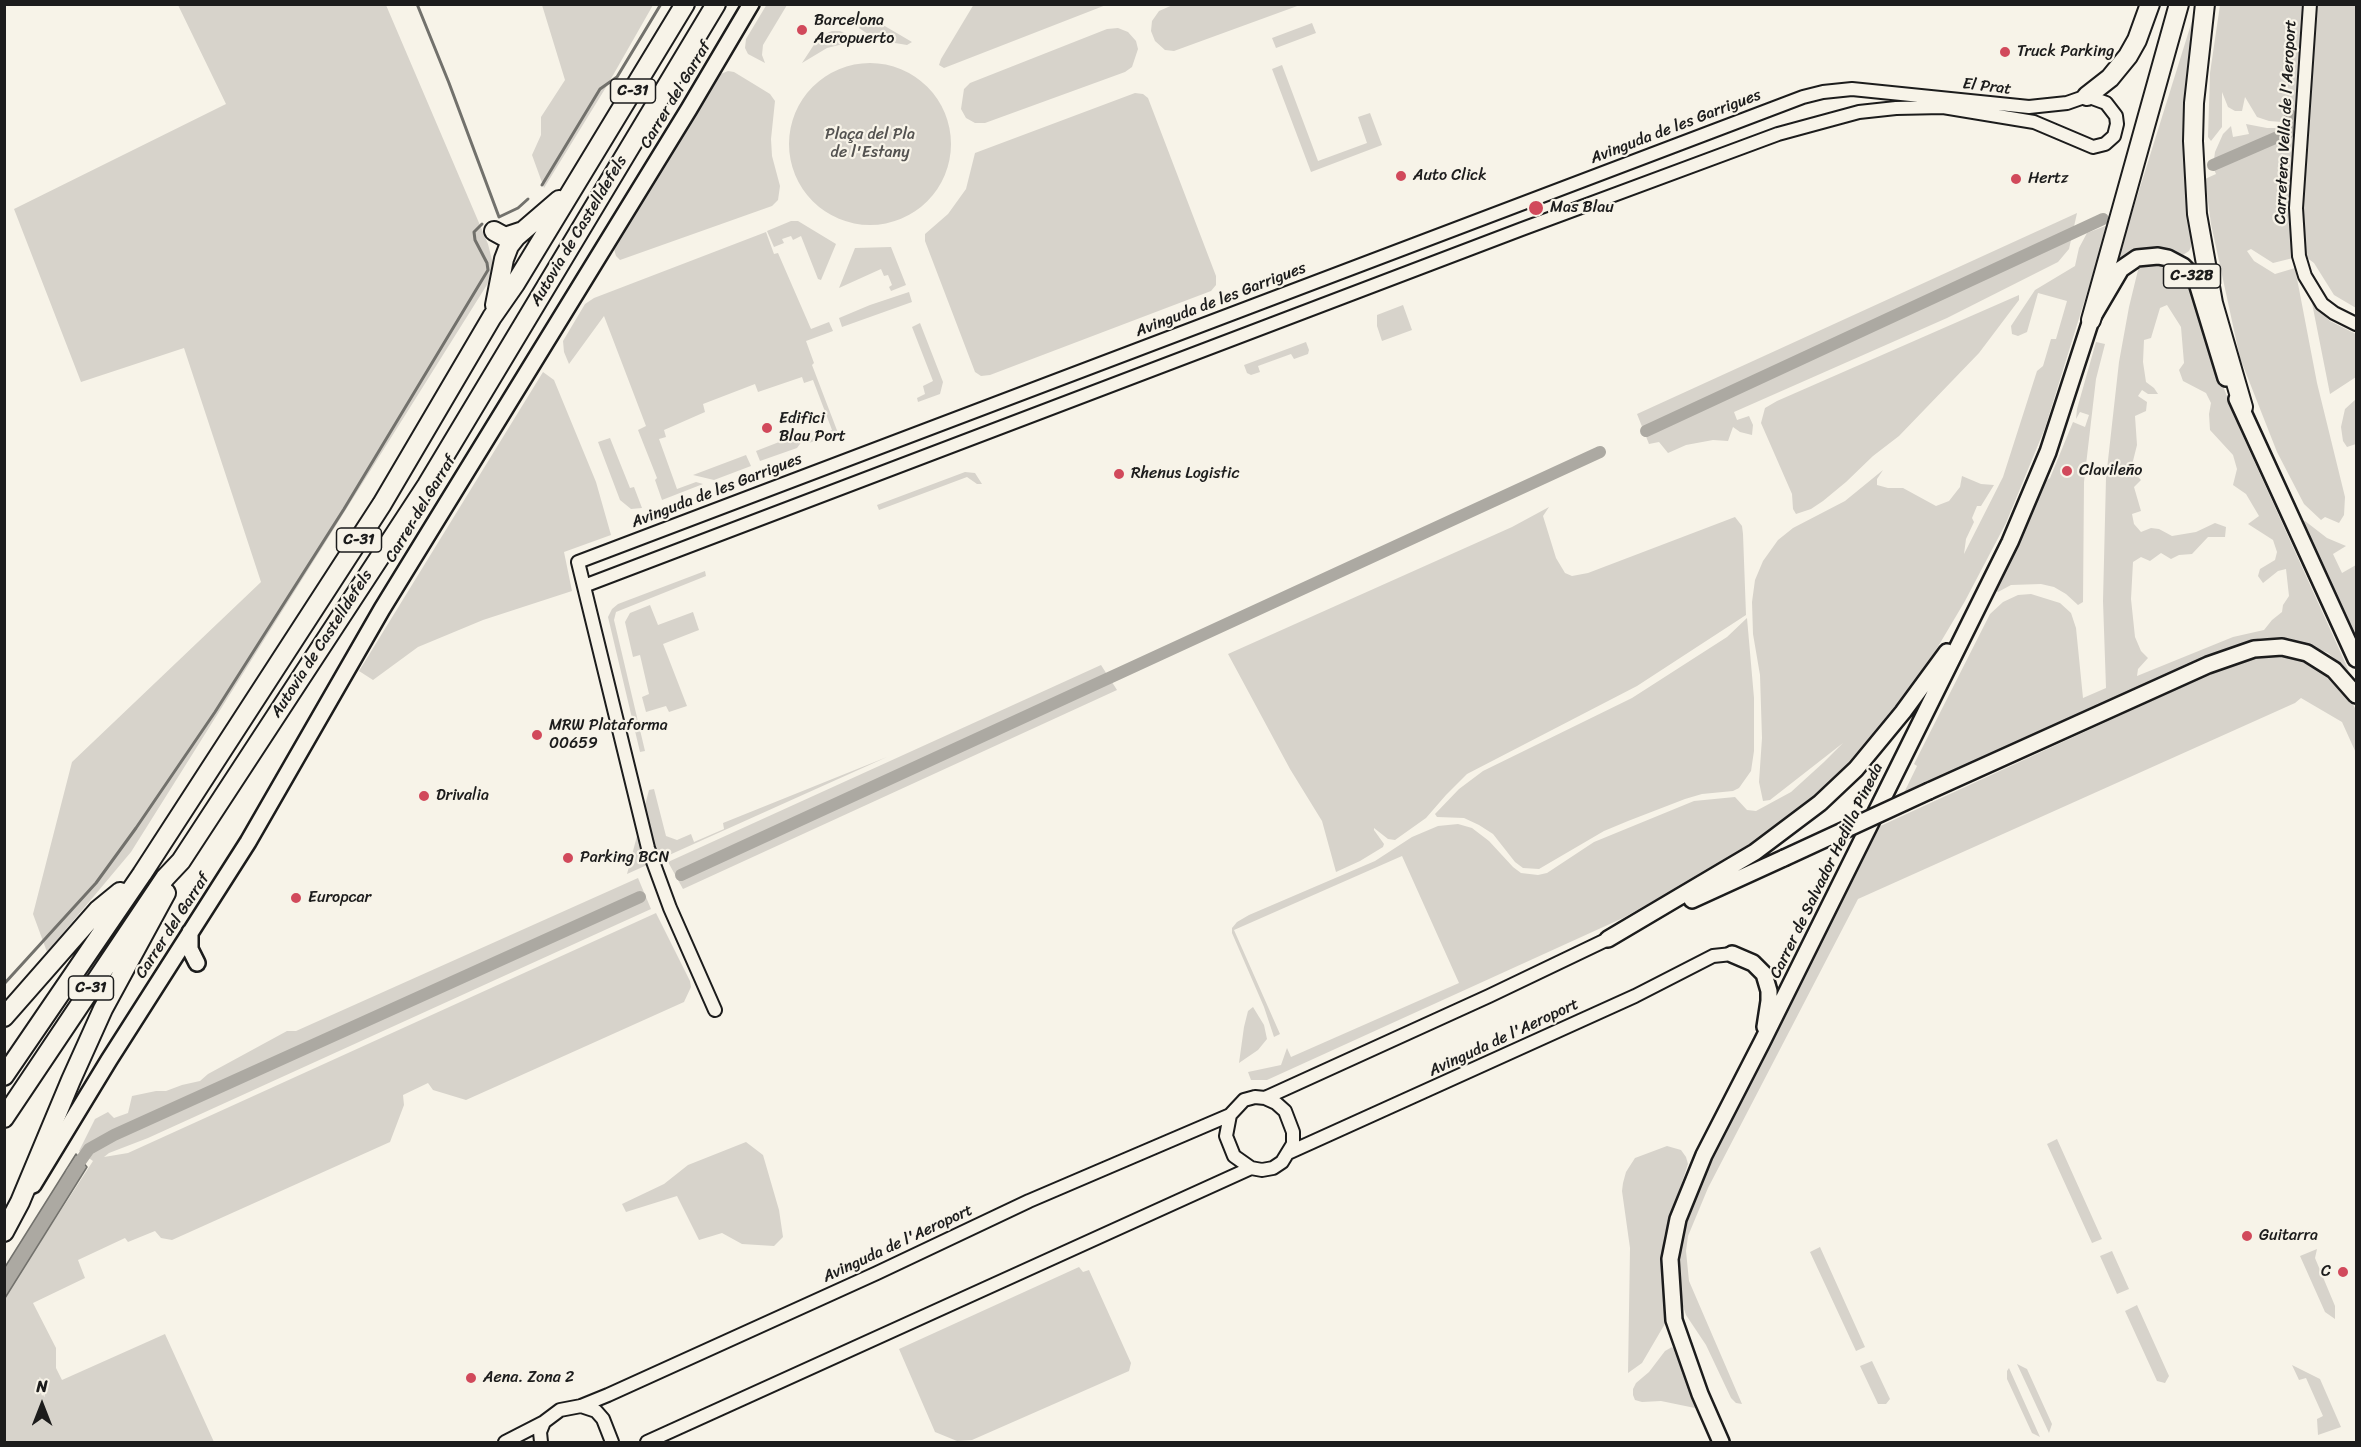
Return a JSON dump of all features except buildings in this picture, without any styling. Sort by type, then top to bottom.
[{"type":"highway","name":"Autovia de Castelldefels","points":[[4,1076],[142,874],[397,481],[492,317],[581,177],[685,4]]},
{"type":"highway","points":[[2087,96],[2110,78],[2128,56],[2137,40],[2150,4]]},
{"type":"highway","points":[[2147,118],[2152,74],[2168,4]]},
{"type":"highway","name":"C-32B","points":[[2091,320],[2179,4]]},
{"type":"highway","name":"C-32B","points":[[2205,4],[2194,103],[2193,141],[2197,213],[2213,303],[2243,407]]},
{"type":"highway","name":"Autovia de Castelldefels","points":[[4,1118],[165,878],[181,861],[427,485],[715,6]]},
{"type":"highway","points":[[492,317],[503,267],[512,242],[553,206],[581,177]]},
{"type":"highway","points":[[9,1225],[89,1041],[119,979],[160,907],[181,861]]},
{"type":"highway","points":[[4,1017],[98,910],[142,874]]},
{"type":"main road","name":"Carrer del Garraf","points":[[9,1225],[190,931],[248,842],[388,599],[685,117],[751,4]]},
{"type":"main road","name":"C-32B","points":[[2091,320],[2116,274],[2128,262],[2148,256],[2158,256],[2168,258],[2183,266],[2197,283],[2227,383],[2243,407]]},
{"type":"main road","name":"Carrer de Salvador Hedilla Pineda","points":[[1721,1443],[1700,1394],[1674,1320],[1670,1259],[1678,1219],[1690,1186],[1730,1103],[2010,542],[2048,452],[2091,320]]},
{"type":"main road","points":[[2243,407],[2356,659]]},
{"type":"main road","points":[[1608,939],[1755,852],[1820,803],[1856,768],[1903,712],[1937,668],[1984,594]]},
{"type":"main road","points":[[1608,939],[2208,665],[2254,649],[2282,647],[2307,653],[2334,670],[2356,695]]},
{"type":"main road","points":[[190,931],[190,949],[197,963]]},
{"type":"main road","points":[[1732,954],[1760,968],[1767,982],[1769,1001],[1762,1042]]},
{"type":"street","name":"Carretera Vella de l'Aeroport","points":[[2310,4],[2296,208],[2299,256],[2305,276],[2322,304],[2356,324]]},
{"type":"street","name":"Avinguda de les Garrigues","points":[[584,586],[578,562],[1803,97],[1841,89],[1881,92]]},
{"type":"street","name":"El Prat","points":[[1881,92],[2029,107],[2067,104],[2087,96]]},
{"type":"street","points":[[715,1010],[670,908],[648,848],[584,586],[1620,192],[1779,134],[1859,112],[1918,107],[1964,109],[2034,122],[2087,146],[2101,146],[2108,142],[2116,132],[2116,116],[2106,103],[2087,96]]},
{"type":"street","name":"Avinguda de l'Aeroport","points":[[505,1443],[544,1422],[560,1410],[581,1406],[877,1274],[1029,1201],[1230,1115],[1244,1100],[1255,1097],[1265,1098],[1608,939]]},
{"type":"street","name":"Avinguda de l'Aeroport","points":[[647,1443],[1251,1168],[1262,1170],[1273,1168],[1288,1154],[1635,996],[1713,956],[1732,954]]},
{"type":"street","points":[[1265,1098],[1285,1111],[1290,1121],[1293,1143],[1288,1154]]},
{"type":"street","points":[[1230,1115],[1226,1136],[1228,1146],[1234,1156],[1251,1168]]},
{"type":"street","points":[[581,1406],[596,1411],[603,1419],[612,1443]]},
{"type":"street","points":[[541,1443],[540,1432],[544,1422]]},
{"type":"green space","points":[[767,4],[787,5],[763,45],[762,55],[765,63],[748,54],[745,48],[746,39]]},
{"type":"green space","points":[[974,4],[1106,5],[944,68],[939,65],[941,59]]},
{"type":"green space","points":[[1175,4],[1300,5],[1174,51],[1165,50],[1155,41],[1151,31],[1152,21],[1159,11]]},
{"type":"green space","points":[[178,5],[386,5],[488,244],[495,272],[131,852],[47,952],[33,914],[72,762],[261,582],[184,348],[81,382],[14,209],[226,104]]},
{"type":"green space","points":[[542,5],[653,5],[544,188],[532,155],[541,135],[541,117],[565,80]]},
{"type":"green space","points":[[2197,5],[2191,247],[2183,255],[2152,249],[2132,252],[2117,261]]},
{"type":"green space","points":[[2220,5],[2303,5],[2296,116],[2282,122],[2257,117],[2245,97],[2242,111],[2235,111],[2228,107],[2222,92],[2222,127],[2211,141],[2208,137],[2210,73]]},
{"type":"green space","points":[[2315,5],[2356,5],[2356,308],[2334,295],[2314,263],[2306,257],[2303,236],[2303,195]]},
{"type":"green space","points":[[866,15],[912,42],[907,45],[877,40],[859,28]]},
{"type":"green space","points":[[1312,23],[1316,33],[1276,48],[1272,38]]},
{"type":"green space","points":[[1118,28],[1128,32],[1136,41],[1138,49],[1132,67],[1125,72],[985,123],[975,123],[966,118],[961,109],[964,89],[970,83],[1107,29]]},
{"type":"green space","points":[[832,31],[840,31],[859,40],[827,48],[802,63],[819,37]]},
{"type":"green space","name":"Plaça del Pla de l'Estany","points":[[870,63],[901,69],[927,87],[945,113],[951,144],[945,175],[927,201],[901,219],[870,225],[839,219],[813,201],[795,175],[789,144],[795,113],[813,87],[839,69]]},
{"type":"green space","points":[[1282,65],[1318,161],[1367,143],[1358,117],[1370,113],[1382,145],[1311,172],[1272,69]]},
{"type":"green space","points":[[728,71],[734,72],[770,94],[775,101],[771,139],[772,156],[780,186],[778,200],[772,206],[620,260],[614,249],[617,239],[716,76]]},
{"type":"green space","points":[[1135,93],[1143,94],[1148,98],[1216,276],[1216,285],[1211,291],[990,375],[981,376],[975,372],[925,241],[925,234],[948,214],[966,189],[975,153]]},
{"type":"green space","points":[[2246,124],[2267,128],[2294,128],[2289,213],[2293,258],[2273,263],[2251,249],[2247,251],[2254,261],[2275,274],[2295,268],[2317,383],[2345,497],[2344,515],[2339,523],[2325,517],[2321,520],[2304,504],[2277,452],[2240,358],[2211,224],[2205,179],[2216,174],[2213,167],[2215,152],[2223,134],[2231,126],[2233,137],[2249,134]]},
{"type":"green space","points":[[2077,213],[2069,249],[2058,262],[1947,318],[1734,412],[1737,420],[1749,416],[1753,425],[1752,435],[1740,432],[1733,427],[1728,441],[1713,440],[1686,445],[1668,453],[1659,442],[1649,444],[1637,414]]},
{"type":"green space","points":[[791,221],[798,221],[836,244],[821,280],[818,279],[801,236],[793,240],[791,236],[782,239],[784,243],[774,247],[767,231]]},
{"type":"green space","points":[[2108,225],[2045,428],[2006,523],[1965,601],[1933,655],[1877,734],[1845,770],[1761,840],[1623,918],[1267,1080],[1251,1080],[1248,1072],[1281,1065],[1287,1048],[1291,1057],[1459,983],[1402,856],[1234,930],[1280,1034],[1274,1037],[1264,1007],[1232,933],[1232,928],[1237,922],[1249,915],[1375,861],[1412,837],[1438,826],[1458,824],[1472,828],[1489,841],[1521,873],[1538,875],[1547,873],[1594,842],[1694,801],[1735,797],[1747,810],[1756,811],[1791,792],[1824,762],[1843,743],[1770,800],[1763,801],[1759,782],[1762,738],[1760,675],[1753,634],[1752,602],[1755,580],[1763,561],[1778,540],[1793,528],[1845,501],[1883,470],[1877,479],[1877,485],[1903,488],[1936,506],[1949,501],[1960,487],[1962,476],[1981,484],[1994,485],[1981,506],[1977,506],[1972,518],[1974,522],[1966,539],[1964,554],[2003,477],[2037,371],[2043,366],[2051,339],[2056,339],[2067,301],[2038,293],[2027,332],[2018,336],[2012,334],[2011,326],[2035,290],[2075,266],[2079,248],[2087,233]]},
{"type":"green space","points":[[766,232],[774,254],[778,253],[811,329],[829,322],[833,331],[806,341],[814,363],[812,365],[838,433],[809,443],[813,438],[832,430],[813,380],[804,383],[802,377],[758,392],[755,384],[703,404],[705,412],[664,430],[666,437],[659,439],[677,489],[696,482],[703,484],[662,500],[655,480],[657,478],[638,430],[646,426],[604,316],[569,364],[564,352],[563,341],[585,304],[594,298]]},
{"type":"green space","points":[[891,247],[906,285],[891,291],[889,287],[892,285],[888,275],[884,276],[881,269],[839,288],[855,248]]},
{"type":"green space","points":[[2148,263],[2167,264],[2186,277],[2194,289],[2221,381],[2241,432],[2349,671],[2328,653],[2289,638],[2261,638],[2247,642],[2213,654],[1971,764],[1901,799],[1917,766],[1914,764],[1990,614],[2003,602],[2018,595],[2031,594],[2060,603],[2071,613],[2076,628],[2083,698],[2106,688],[2103,601],[2106,478],[2119,362],[2139,266]],"holes":[[[2167,305],[2181,327],[2184,363],[2179,370],[2183,381],[2206,393],[2211,403],[2210,430],[2233,455],[2237,469],[2233,485],[2246,494],[2259,516],[2248,524],[2273,540],[2277,552],[2275,560],[2260,569],[2258,576],[2263,583],[2278,571],[2286,569],[2289,596],[2283,605],[2282,612],[2264,630],[2233,637],[2137,676],[2138,669],[2148,658],[2141,651],[2135,637],[2131,599],[2133,562],[2141,557],[2150,561],[2161,553],[2171,559],[2179,555],[2192,554],[2208,537],[2225,537],[2226,527],[2215,523],[2196,532],[2172,536],[2159,529],[2151,528],[2141,532],[2134,524],[2132,514],[2141,511],[2134,487],[2141,480],[2131,469],[2137,445],[2135,416],[2146,411],[2147,402],[2138,396],[2142,390],[2148,394],[2158,394],[2146,382],[2143,362],[2144,340],[2151,338],[2160,308]]]},
{"type":"green space","points":[[909,292],[912,302],[842,327],[839,318]]},
{"type":"green space","points":[[2019,295],[2019,300],[1979,353],[1899,436],[1823,501],[1811,509],[1796,514],[1793,509],[1792,494],[1761,423],[1765,408]]},
{"type":"green space","points":[[2312,303],[2330,321],[2356,334],[2356,377],[2330,394]]},
{"type":"green space","points":[[1403,305],[1412,330],[1382,341],[1377,326],[1377,315]]},
{"type":"green space","points":[[920,323],[943,382],[940,394],[918,402],[917,398],[925,394],[923,386],[933,381],[912,327]]},
{"type":"green space","points":[[1306,342],[1308,354],[1294,359],[1291,354],[1258,366],[1260,372],[1251,375],[1247,373],[1244,365]]},
{"type":"green space","points":[[2096,342],[2105,344],[2096,379],[2084,482],[2083,602],[2078,605],[2054,587],[2041,584],[2011,585],[1998,592],[1995,590],[2043,483],[2050,478],[2073,422],[2085,427],[2089,415],[2080,412],[2076,419],[2077,409]]},
{"type":"green space","points":[[543,372],[554,380],[596,482],[611,535],[564,552],[572,591],[483,620],[418,647],[373,680],[359,671]]},
{"type":"green space","points":[[2356,399],[2356,444],[2347,447],[2343,441],[2341,427],[2345,409]]},
{"type":"green space","points":[[810,430],[797,448],[760,461],[756,451]]},
{"type":"green space","points":[[610,438],[630,488],[634,487],[642,508],[631,509],[620,500],[598,442]]},
{"type":"green space","points":[[746,455],[751,466],[714,480],[693,475]]},
{"type":"green space","points":[[965,472],[975,473],[982,484],[977,484],[967,477],[879,510],[877,505]]},
{"type":"green space","points":[[1549,507],[1543,516],[1556,558],[1565,573],[1572,576],[1588,573],[1735,517],[1742,526],[1743,534],[1746,615],[1637,686],[1467,774],[1426,818],[1395,840],[1388,839],[1374,828],[1384,844],[1383,847],[1336,872],[1322,821],[1290,769],[1228,654],[1512,527]]},
{"type":"green space","points":[[2305,521],[2327,538],[2346,546],[2333,554],[2342,573],[2356,565],[2356,642],[2302,522]]},
{"type":"green space","points":[[705,571],[706,576],[616,612],[614,620],[645,751],[640,752],[608,617],[618,604]]},
{"type":"green space","points":[[650,605],[658,625],[693,612],[699,630],[663,644],[687,706],[669,712],[666,706],[646,712],[642,697],[649,694],[640,655],[633,657],[625,622],[630,613]]},
{"type":"green space","points":[[1747,618],[1754,698],[1754,751],[1751,771],[1739,788],[1685,799],[1628,821],[1604,831],[1539,869],[1523,868],[1515,862],[1493,834],[1479,825],[1464,818],[1437,817],[1435,814],[1459,789],[1483,771],[1632,698],[1727,637]]},
{"type":"green space","points":[[2282,652],[2301,656],[2331,675],[2347,693],[2356,710],[2356,753],[2342,722],[2301,698],[2295,703],[1858,899],[1708,1188],[1688,1236],[1686,1251],[1689,1281],[1742,1404],[1736,1403],[1731,1398],[1706,1345],[1686,1315],[1682,1303],[1678,1252],[1682,1234],[1698,1189],[1876,828],[2232,664],[2248,658],[2274,656]]},
{"type":"green space","points":[[1101,665],[1117,690],[683,889],[668,862]]},
{"type":"green space","points":[[887,757],[627,874],[649,790],[654,789],[666,836],[677,840],[691,834],[694,842],[724,829],[723,823]]},
{"type":"green space","points":[[638,878],[651,909],[104,1157],[128,1153],[656,913],[690,981],[691,987],[684,1002],[466,1100],[433,1090],[428,1083],[403,1095],[404,1105],[390,1142],[172,1240],[161,1238],[155,1231],[128,1242],[125,1238],[78,1260],[85,1278],[33,1303],[56,1348],[56,1368],[62,1380],[165,1334],[214,1442],[5,1442],[4,1298],[93,1161],[79,1151],[95,1119],[108,1112],[114,1118],[128,1113],[132,1096],[166,1091],[200,1081],[208,1074],[287,1031],[296,1031]]},
{"type":"green space","points":[[1253,1007],[1264,1025],[1267,1039],[1258,1050],[1239,1063],[1248,1011]]},
{"type":"green space","points":[[2057,1139],[2102,1239],[2092,1243],[2047,1144]]},
{"type":"green space","points":[[746,1142],[763,1155],[779,1210],[783,1237],[774,1246],[742,1244],[722,1233],[699,1240],[677,1196],[626,1212],[622,1204],[664,1184],[688,1165]]},
{"type":"green space","points":[[1667,1146],[1681,1150],[1688,1164],[1664,1236],[1661,1271],[1666,1322],[1642,1363],[1628,1373],[1630,1248],[1622,1191],[1623,1183],[1626,1172],[1635,1158]]},
{"type":"green space","points":[[1820,1247],[1865,1347],[1856,1351],[1810,1252]]},
{"type":"green space","points":[[2317,1249],[2315,1258],[2335,1306],[2335,1319],[2325,1312],[2300,1256]]},
{"type":"green space","points":[[2112,1251],[2129,1289],[2117,1294],[2100,1256]]},
{"type":"green space","points":[[1079,1267],[1083,1272],[1089,1270],[1131,1363],[1129,1371],[972,1440],[957,1441],[935,1432],[899,1349]]},
{"type":"green space","points":[[2137,1305],[2169,1376],[2165,1383],[2157,1381],[2125,1311]]},
{"type":"green space","points":[[1672,1347],[1698,1403],[1695,1408],[1661,1401],[1642,1402],[1635,1400],[1633,1395],[1636,1383],[1649,1372],[1665,1351]]},
{"type":"green space","points":[[1872,1361],[1890,1399],[1886,1404],[1878,1404],[1860,1366]]},
{"type":"green space","points":[[2017,1364],[2027,1369],[2052,1424],[2049,1433]]},
{"type":"green space","points":[[2292,1365],[2320,1379],[2341,1427],[2318,1435],[2317,1419],[2323,1416],[2306,1378],[2299,1380]]},
{"type":"green space","points":[[2009,1368],[2040,1437],[2032,1433],[2007,1379]]},
{"type":"shaded area","points":[[76,1154],[87,1167],[5,1298],[5,1267]]},
{"type":"waterway","points":[[417,4],[499,217],[518,208],[528,199]]},
{"type":"waterway","points":[[542,185],[600,89],[617,77],[661,4]]},
{"type":"waterway","points":[[2213,165],[2289,132],[2290,115]]},
{"type":"waterway","points":[[1646,431],[2103,219]]},
{"type":"waterway","points":[[4,984],[96,883],[136,828],[215,712],[344,509],[488,270],[487,263],[475,240],[474,232],[482,224]]},
{"type":"waterway","points":[[681,875],[1600,452]]},
{"type":"waterway","points":[[72,1173],[89,1149],[114,1135],[640,897]]},
{"type":"place","name":"Barcelona Aeropuerto","points":[[802,30]]},
{"type":"place","name":"Truck Parking","points":[[2005,52]]},
{"type":"place","name":"Auto Click","points":[[1401,176]]},
{"type":"place","name":"Hertz","points":[[2016,179]]},
{"type":"place","name":"Mas Blau","points":[[1536,208]]},
{"type":"place","name":"Edifici Blau Port","points":[[767,428]]},
{"type":"place","name":"Clavileño","points":[[2067,471]]},
{"type":"place","name":"Rhenus Logistic","points":[[1119,474]]},
{"type":"place","name":"MRW Plataforma 00659","points":[[537,735]]},
{"type":"place","name":"Drivalia","points":[[424,796]]},
{"type":"place","name":"Parking BCN","points":[[568,858]]},
{"type":"place","name":"Europcar","points":[[296,898]]},
{"type":"place","name":"Guitarra","points":[[2247,1236]]},
{"type":"place","name":"C","points":[[2343,1272]]},
{"type":"place","name":"Aena. Zona 2","points":[[471,1378]]}]
